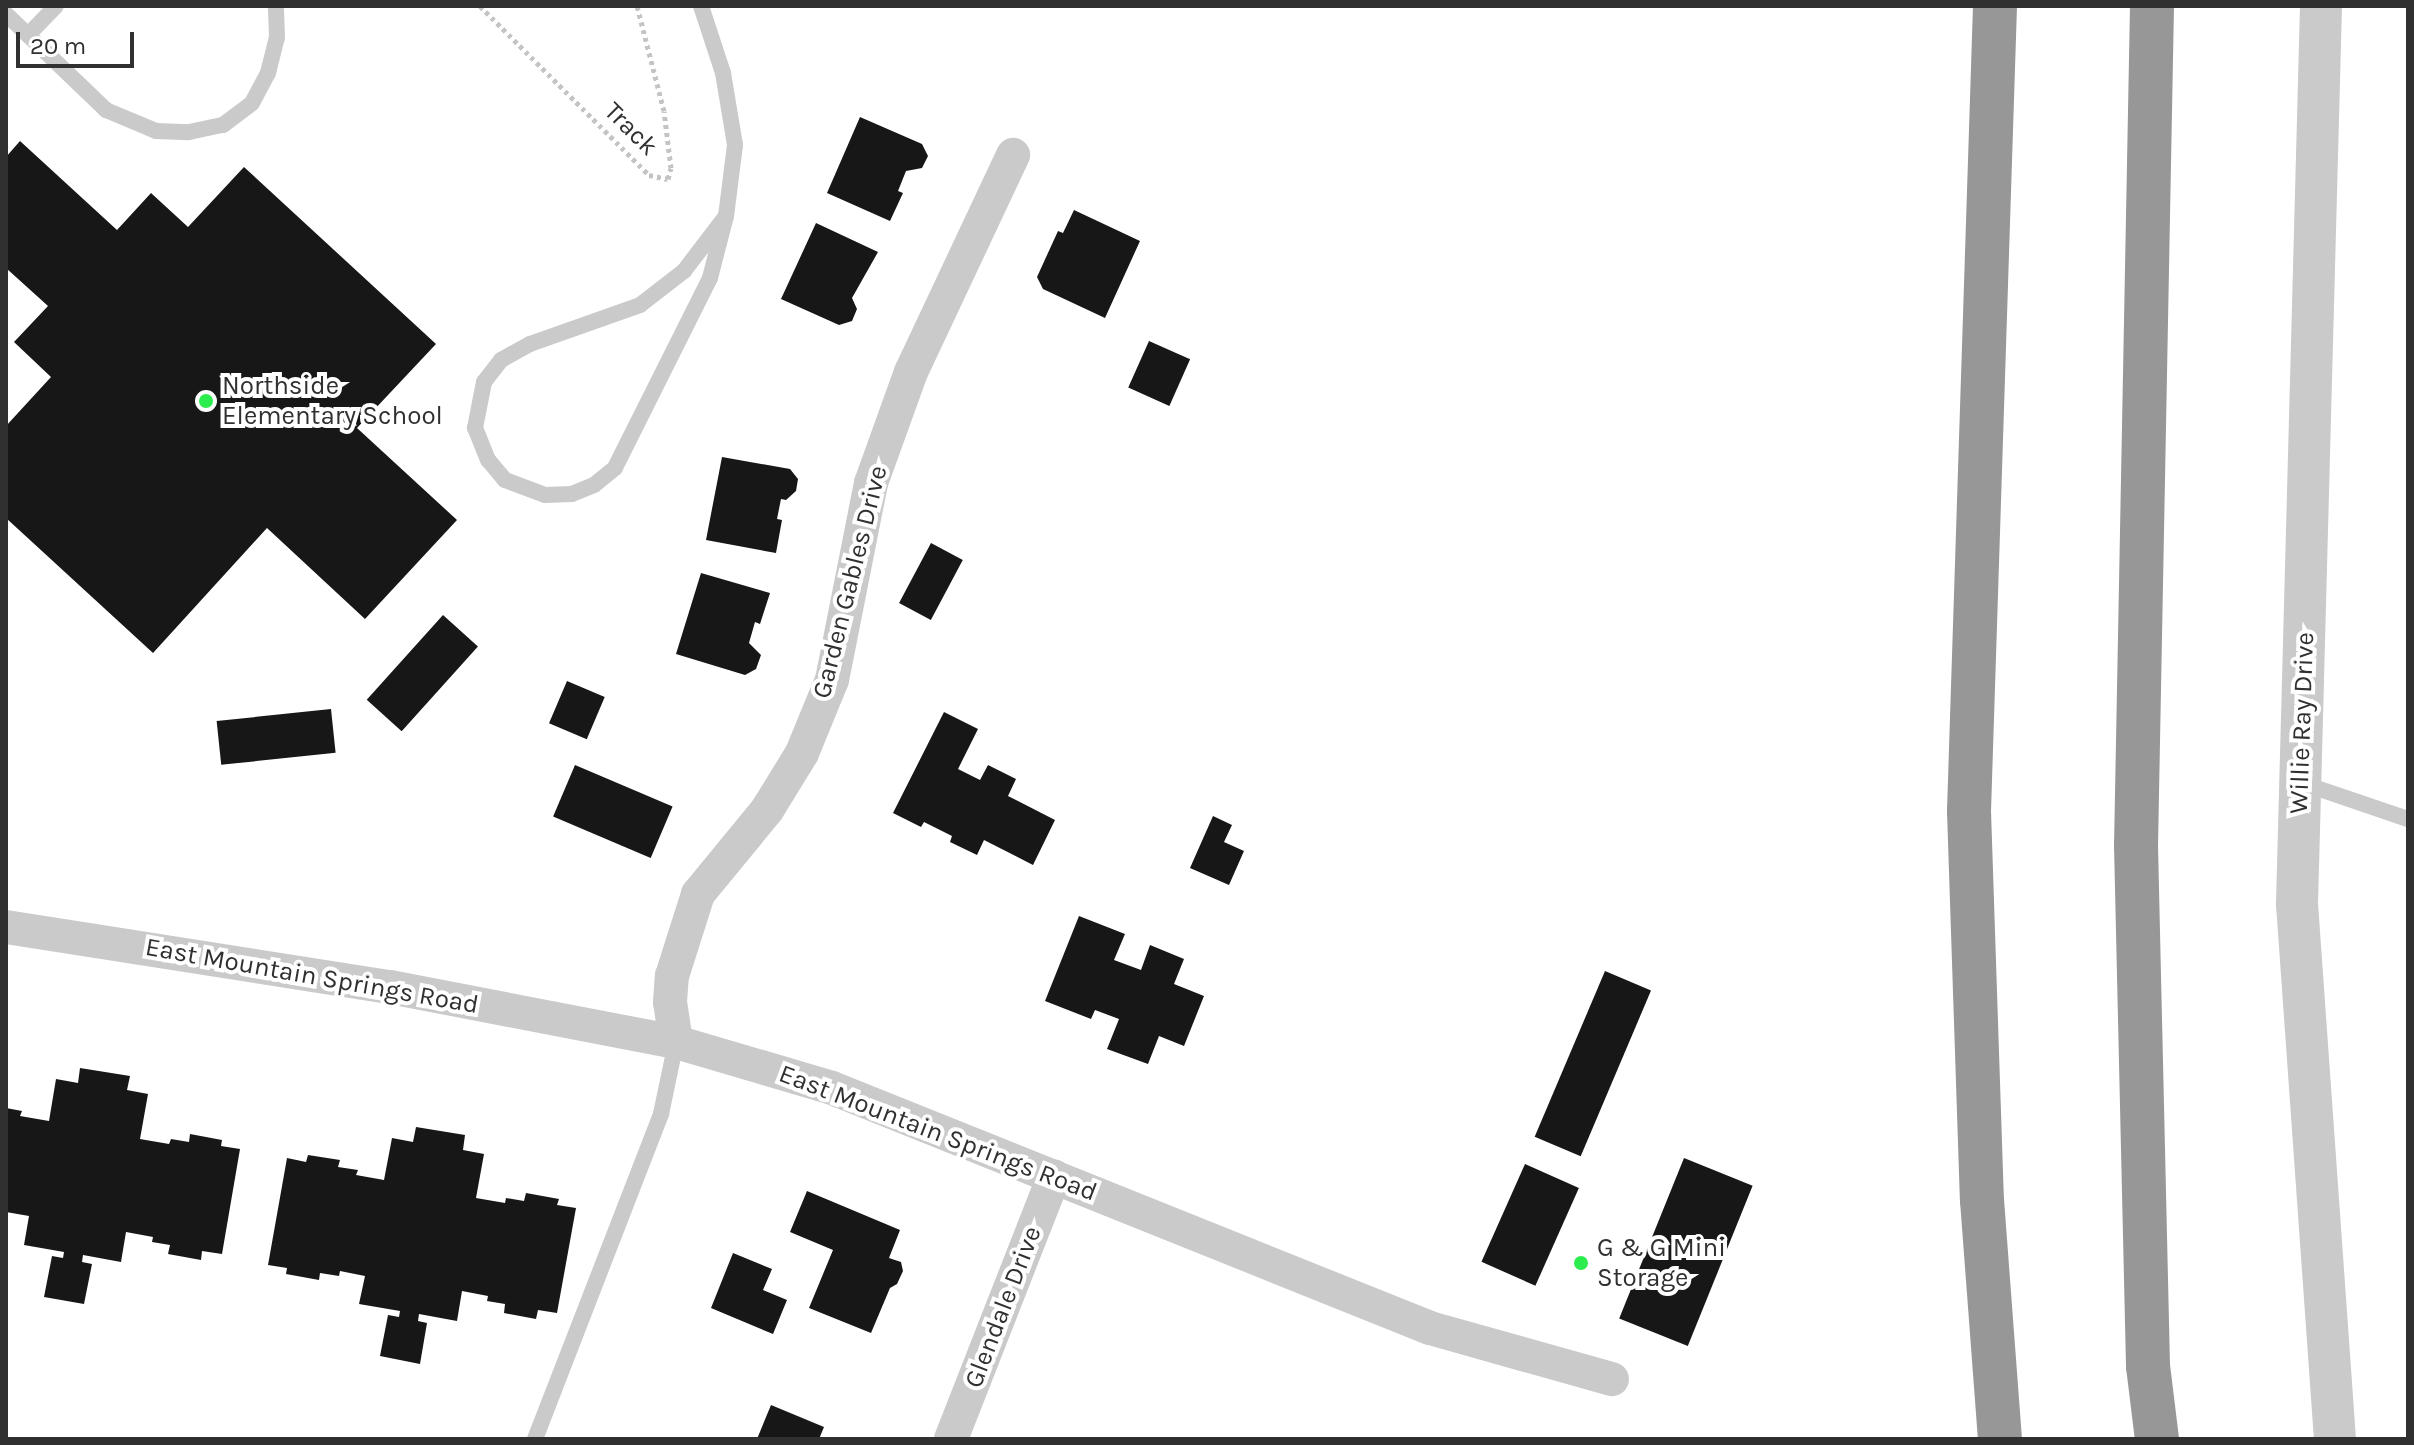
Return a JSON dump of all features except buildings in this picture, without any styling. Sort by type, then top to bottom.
[{"type":"highway","points":[[1995,6],[1969,811],[1982,1200],[2000,1439]]},
{"type":"highway","points":[[2152,6],[2136,845],[2148,1366],[2157,1439]]},
{"type":"street","name":"Willie Ray Drive","points":[[2321,6],[2297,904],[2335,1439]]},
{"type":"street","name":"Garden Gables Drive","points":[[676,1042],[670,1002],[672,976],[698,894],[767,810],[802,753],[832,680],[871,483],[911,372],[1013,155]]},
{"type":"street","name":"East Mountain Springs Road","points":[[6,927],[390,987],[676,1042],[832,1088],[1430,1328],[1612,1379]]},
{"type":"street","name":"Glendale Drive","points":[[951,1439],[1054,1176]]},
{"type":"lane","points":[[28,35],[56,6]]},
{"type":"lane","points":[[6,14],[106,110],[156,131],[189,132],[223,125],[252,103],[268,73],[277,38],[276,6]]},
{"type":"lane","points":[[701,6],[723,73],[735,145],[726,216],[710,278],[615,468],[594,485],[572,494],[535,493],[505,480],[488,460],[475,428],[484,382],[501,360],[530,344],[640,305],[684,271],[726,216]]},
{"type":"lane","points":[[2301,782],[2408,819]]},
{"type":"lane","points":[[535,1439],[661,1114],[676,1042]]},
{"type":"path","name":"Track","points":[[480,6],[649,175],[668,179],[671,168],[664,111],[637,6]]},
{"type":"place","name":"Northside Elementary School","points":[[206,401]]},
{"type":"place","name":"G & G Mini Storage","points":[[1581,1263]]}]
